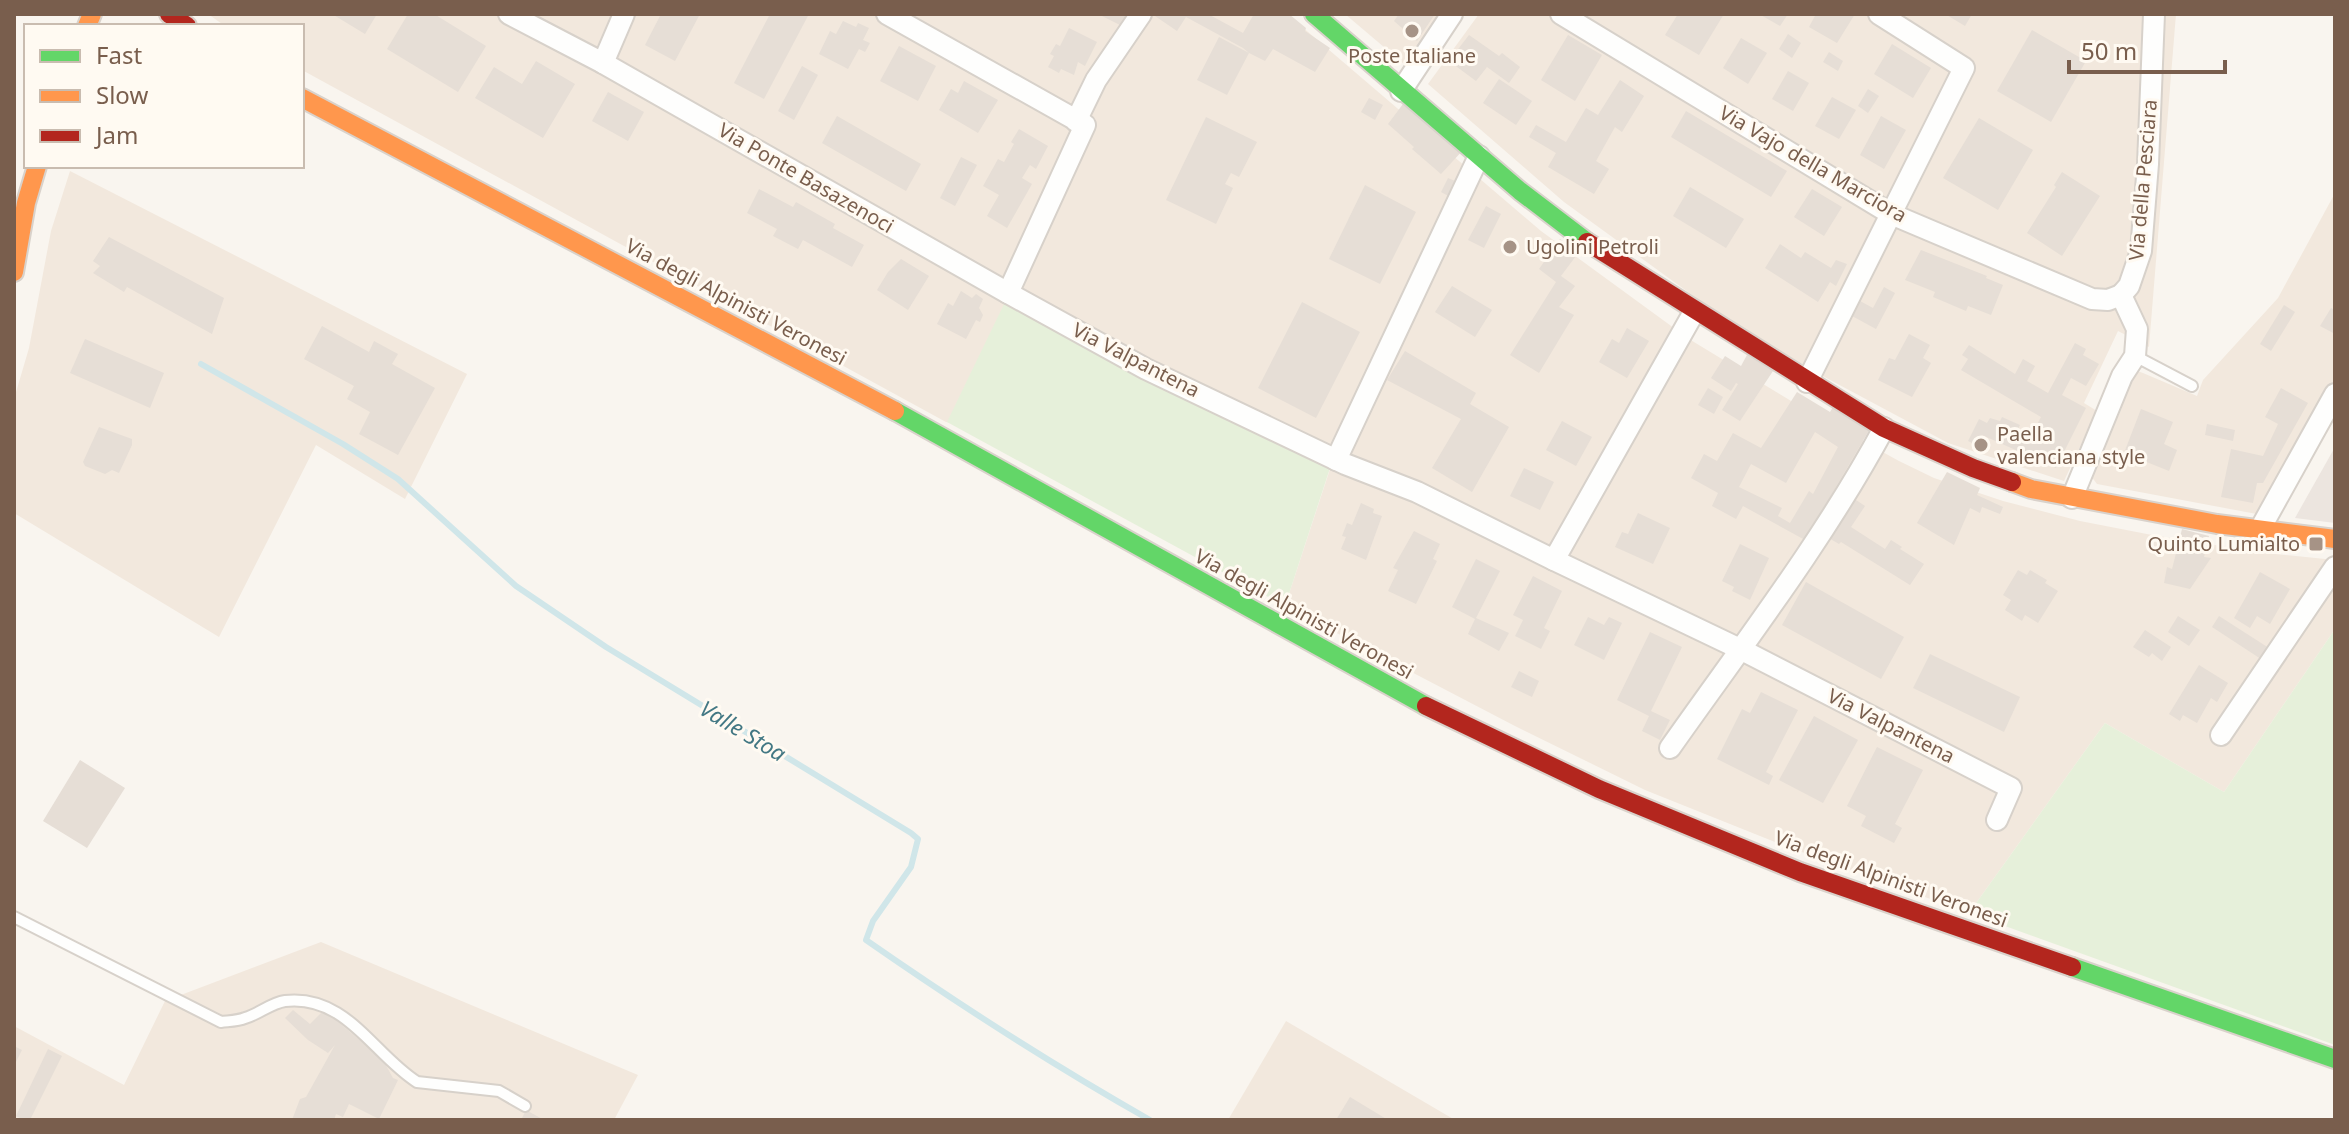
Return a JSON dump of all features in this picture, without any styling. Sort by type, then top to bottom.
[{"type":"main road","points":[[1314,14],[1479,156],[1599,251],[1884,428],[1973,468],[2031,489],[2259,531],[2335,539]]},
{"type":"main road","name":"Via degli Alpinisti Veronesi","points":[[304,99],[947,439],[1405,696],[1585,782],[1800,872],[2335,1059]]},
{"type":"main road","points":[[14,272],[26,203],[36,168]]},
{"type":"street","name":"Via Ponte Basazenoci","points":[[509,14],[603,63],[1008,293]]},
{"type":"street","points":[[603,63],[624,14]]},
{"type":"street","points":[[887,14],[1085,125],[1008,293]]},
{"type":"street","points":[[1076,121],[1096,80],[1141,14]]},
{"type":"street","points":[[1401,91],[1452,14]]},
{"type":"street","name":"Via Vajo della Marciora","points":[[1561,14],[1891,214],[2092,299],[2108,300],[2121,295]]},
{"type":"street","points":[[1807,382],[1964,68],[1879,14]]},
{"type":"street","name":"Via della Pesciara","points":[[2121,295],[2129,286],[2141,251],[2154,14]]},
{"type":"street","points":[[1336,460],[1479,156]]},
{"type":"street","name":"Via Valpantena","points":[[1008,293],[1146,369],[1336,460],[1417,492],[1740,649],[2011,788],[1997,820]]},
{"type":"street","points":[[2072,498],[2122,376],[2135,356],[2137,329],[2121,295]]},
{"type":"street","points":[[1554,560],[1694,312]]},
{"type":"street","points":[[2259,531],[2335,394]]},
{"type":"street","points":[[1670,748],[1811,547],[1862,469],[1884,428]]},
{"type":"street","points":[[2221,735],[2335,567]]},
{"type":"lane","points":[[2135,356],[2192,386]]},
{"type":"lane","points":[[14,917],[221,1022],[245,1019],[280,1002],[304,1000],[325,1005],[370,1037],[417,1082],[499,1091],[525,1106]]},
{"type":"shaded area","points":[[208,14],[1287,14],[1541,231],[1689,339],[1801,407],[1934,478],[2003,501],[2152,535],[2265,553],[2335,560],[2335,629],[2224,792],[2105,723],[1969,913],[1785,846],[1645,790],[1285,606],[1332,463],[946,422],[304,71],[304,24],[222,24]]},
{"type":"shaded area","points":[[1345,14],[1440,14],[1404,64]]},
{"type":"shaded area","points":[[1479,14],[2176,14],[2149,347],[2118,331],[2084,403],[2097,411],[2064,481],[1948,443],[1819,374],[1710,308],[1564,202],[1428,84]]},
{"type":"shaded area","points":[[70,171],[467,374],[405,499],[316,445],[219,637],[14,513],[14,399],[29,348],[51,231]]},
{"type":"shaded area","points":[[2335,193],[2335,382],[2262,515],[2097,484],[2091,476],[2092,469],[2121,410],[2130,379],[2137,371],[2197,396],[2203,380],[2278,298]]},
{"type":"shaded area","points":[[2335,447],[2335,523],[2295,518]]},
{"type":"shaded area","points":[[321,942],[638,1075],[614,1120],[14,1120],[14,1026],[124,1085],[165,1001]]},
{"type":"shaded area","points":[[1286,1021],[1455,1120],[1228,1120]]},
{"type":"green space","points":[[1006,300],[1332,462],[1285,606],[947,422]]},
{"type":"green space","points":[[2335,629],[2335,1045],[1969,913],[2105,723],[2224,792]]},
{"type":"building","points":[[332,14],[377,14],[365,34]]},
{"type":"building","points":[[408,14],[434,14],[486,46],[458,92],[387,49]]},
{"type":"building","points":[[661,14],[700,14],[675,61],[645,45]]},
{"type":"building","points":[[770,14],[809,14],[764,99],[734,83]]},
{"type":"building","points":[[1098,14],[1132,14],[1124,27]]},
{"type":"building","points":[[1152,14],[1208,14],[1243,33],[1254,14],[1289,14],[1306,28],[1305,31],[1330,48],[1315,72],[1273,49],[1265,61],[1186,17],[1177,31]]},
{"type":"building","points":[[1399,14],[1435,14],[1417,41],[1394,21]]},
{"type":"building","points":[[1678,14],[1724,14],[1699,55],[1665,35]]},
{"type":"building","points":[[1759,14],[1788,14],[1780,26]]},
{"type":"building","points":[[1816,14],[1855,14],[1837,43],[1809,27]]},
{"type":"building","points":[[1945,14],[1972,14],[1965,26]]},
{"type":"building","points":[[843,21],[856,27],[858,23],[869,28],[863,40],[870,43],[865,52],[859,49],[848,69],[819,54],[830,31],[836,34]]},
{"type":"building","points":[[1069,28],[1097,42],[1085,66],[1078,62],[1074,75],[1061,69],[1059,73],[1048,67],[1054,56],[1050,54],[1056,44],[1060,46]]},
{"type":"building","points":[[2032,30],[2086,61],[2051,122],[1997,91]]},
{"type":"building","points":[[1788,34],[1801,43],[1792,58],[1779,49]]},
{"type":"building","points":[[1469,35],[1520,67],[1509,83],[1487,67],[1476,81],[1449,61]]},
{"type":"building","points":[[1568,35],[1602,55],[1575,101],[1541,80]]},
{"type":"building","points":[[1219,37],[1249,53],[1227,95],[1197,80]]},
{"type":"building","points":[[1741,38],[1767,53],[1748,84],[1723,68]]},
{"type":"building","points":[[1892,44],[1931,68],[1913,98],[1874,74]]},
{"type":"building","points":[[899,46],[936,66],[918,101],[880,81]]},
{"type":"building","points":[[1829,52],[1843,61],[1838,71],[1823,62]]},
{"type":"building","points":[[536,61],[575,84],[543,138],[475,98],[494,67],[522,84]]},
{"type":"building","points":[[802,66],[818,75],[794,120],[778,111]]},
{"type":"building","points":[[1788,71],[1809,83],[1793,111],[1772,99]]},
{"type":"building","points":[[1499,79],[1532,101],[1516,125],[1483,103]]},
{"type":"building","points":[[1620,80],[1644,96],[1622,132],[1615,127],[1596,161],[1609,169],[1594,194],[1548,167],[1556,153],[1529,137],[1536,125],[1566,142],[1586,108],[1598,115]]},
{"type":"building","points":[[964,81],[998,100],[978,133],[939,110],[951,89],[958,93]]},
{"type":"building","points":[[1868,89],[1879,96],[1868,113],[1858,106]]},
{"type":"building","points":[[608,92],[644,112],[628,141],[592,121]]},
{"type":"building","points":[[1832,97],[1856,110],[1839,139],[1815,126]]},
{"type":"building","points":[[1369,98],[1383,105],[1375,120],[1361,112]]},
{"type":"building","points":[[1406,100],[1463,150],[1441,174],[1388,124]]},
{"type":"building","points":[[1686,111],[1787,171],[1771,197],[1671,137]]},
{"type":"building","points":[[837,116],[921,164],[906,191],[822,143]]},
{"type":"building","points":[[1881,116],[1906,130],[1884,169],[1860,155]]},
{"type":"building","points":[[1206,117],[1257,142],[1239,177],[1231,173],[1225,184],[1233,188],[1216,224],[1166,200]]},
{"type":"building","points":[[1979,118],[2033,150],[1998,210],[1943,178]]},
{"type":"building","points":[[1019,129],[1048,146],[1036,169],[1030,165],[1022,178],[1032,184],[1007,228],[987,216],[999,195],[983,186],[998,159],[1004,162]]},
{"type":"building","points":[[961,157],[977,165],[955,206],[940,198]]},
{"type":"building","points":[[2062,172],[2100,196],[2062,256],[2027,233]]},
{"type":"building","points":[[1448,178],[1460,183],[1452,198],[1441,192]]},
{"type":"building","points":[[1365,185],[1416,212],[1380,284],[1329,259]]},
{"type":"building","points":[[1690,187],[1744,219],[1726,248],[1673,216]]},
{"type":"building","points":[[759,189],[793,207],[796,202],[864,245],[852,267],[803,240],[798,249],[773,236],[777,229],[747,213]]},
{"type":"building","points":[[1812,189],[1842,207],[1824,236],[1794,217]]},
{"type":"building","points":[[1486,206],[1501,214],[1484,248],[1468,240]]},
{"type":"building","points":[[109,237],[224,298],[212,334],[127,287],[124,292],[93,273],[100,266],[93,261]]},
{"type":"building","points":[[1560,239],[1579,252],[1561,276],[1575,286],[1559,307],[1574,315],[1539,373],[1510,355],[1556,282],[1539,269]]},
{"type":"building","points":[[1780,244],[1801,258],[1805,252],[1831,268],[1836,260],[1847,264],[1836,286],[1830,282],[1818,302],[1765,268]]},
{"type":"building","points":[[1921,250],[2003,285],[1991,315],[1968,306],[1966,311],[1933,297],[1935,292],[1905,280]]},
{"type":"building","points":[[901,259],[929,276],[908,310],[877,290]]},
{"type":"building","points":[[1452,286],[1492,310],[1475,337],[1435,312]]},
{"type":"building","points":[[1884,287],[1895,293],[1876,329],[1852,316],[1860,301],[1873,308]]},
{"type":"building","points":[[961,291],[972,298],[976,294],[983,299],[979,308],[983,315],[980,322],[976,320],[966,339],[937,324],[948,303],[953,306]]},
{"type":"building","points":[[1302,302],[1360,332],[1316,418],[1258,388]]},
{"type":"building","points":[[2284,305],[2295,312],[2271,351],[2260,344]]},
{"type":"building","points":[[2331,308],[2335,310],[2335,334],[2320,326]]},
{"type":"building","points":[[322,326],[369,352],[374,341],[398,354],[392,364],[435,388],[398,455],[359,434],[370,412],[347,399],[354,386],[304,359]]},
{"type":"building","points":[[1627,328],[1649,341],[1627,378],[1599,362],[1612,339],[1619,343]]},
{"type":"building","points":[[1909,334],[1930,345],[1923,358],[1931,363],[1912,397],[1878,380],[1889,358],[1895,360]]},
{"type":"building","points":[[85,339],[164,373],[150,408],[70,373]]},
{"type":"building","points":[[2075,343],[2086,349],[2083,355],[2099,364],[2086,386],[2071,378],[2062,395],[2086,408],[2056,468],[1982,435],[1976,445],[1968,441],[1979,419],[1987,423],[1990,418],[2000,421],[2002,417],[2020,425],[2018,429],[2031,436],[2041,417],[1961,370],[1968,359],[1962,355],[1969,345],[2015,374],[2023,359],[2035,366],[2027,381],[2048,393]]},
{"type":"building","points":[[1405,351],[1476,393],[1470,404],[1509,427],[1472,492],[1432,468],[1461,419],[1387,380]]},
{"type":"building","points":[[1747,355],[1773,371],[1740,421],[1722,410],[1738,384],[1731,391],[1711,378],[1725,356],[1741,366]]},
{"type":"building","points":[[1708,388],[1723,397],[1714,414],[1698,405]]},
{"type":"building","points":[[2281,388],[2308,403],[2263,483],[2257,483],[2253,503],[2221,497],[2231,449],[2263,456],[2278,424],[2265,417]]},
{"type":"building","points":[[1797,392],[1830,412],[1833,407],[1871,427],[1805,540],[1743,506],[1736,519],[1712,506],[1718,493],[1691,478],[1704,454],[1717,461],[1733,433],[1761,448]],"holes":[[[1815,432],[1838,447],[1813,494],[1809,491],[1790,523],[1778,516],[1782,508],[1739,487],[1751,464],[1786,483]]]},
{"type":"building","points":[[2141,409],[2173,422],[2164,444],[2177,450],[2169,471],[2124,453]]},
{"type":"building","points":[[1562,421],[1592,437],[1576,466],[1546,450]]},
{"type":"building","points":[[2207,424],[2235,430],[2233,441],[2205,435]]},
{"type":"building","points":[[99,427],[132,439],[119,473],[112,470],[105,474],[85,466],[83,462]]},
{"type":"building","points":[[1524,468],[1554,482],[1540,510],[1510,496]]},
{"type":"building","points":[[1947,472],[1980,488],[1977,495],[2003,507],[2000,514],[1982,507],[1980,513],[1970,508],[1954,545],[1917,523]]},
{"type":"building","points":[[1847,494],[1865,506],[1851,527],[1885,549],[1891,540],[1924,564],[1910,585],[1841,542],[1839,544],[1822,534]]},
{"type":"building","points":[[1361,503],[1382,516],[1366,560],[1341,549],[1347,523],[1352,525]]},
{"type":"building","points":[[1638,513],[1670,528],[1653,564],[1615,547],[1622,532],[1628,534]]},
{"type":"building","points":[[2182,529],[2209,536],[2204,557],[2211,558],[2190,589],[2164,583],[2167,567],[2172,569]]},
{"type":"building","points":[[1414,531],[1440,544],[1433,559],[1437,561],[1416,604],[1388,591],[1398,570],[1393,568]]},
{"type":"building","points":[[1740,544],[1769,558],[1750,600],[1732,591],[1734,587],[1722,581]]},
{"type":"building","points":[[1476,559],[1500,571],[1476,618],[1509,633],[1499,651],[1468,634],[1475,619],[1452,607]]},
{"type":"building","points":[[2018,570],[2027,575],[2030,570],[2058,591],[2038,623],[2025,615],[2022,621],[2005,610],[2011,600],[2003,595]]},
{"type":"building","points":[[2260,572],[2290,589],[2270,624],[2257,616],[2250,628],[2234,618]]},
{"type":"building","points":[[1533,576],[1562,591],[1544,628],[1550,631],[1541,649],[1515,636],[1523,620],[1513,615]]},
{"type":"building","points":[[1806,582],[1904,637],[1881,679],[1782,625]]},
{"type":"building","points":[[2178,616],[2200,630],[2189,646],[2168,632]]},
{"type":"building","points":[[2219,616],[2272,650],[2264,661],[2212,627]]},
{"type":"building","points":[[1588,617],[1604,625],[1609,617],[1622,623],[1604,660],[1574,645]]},
{"type":"building","points":[[2145,630],[2171,647],[2162,661],[2152,653],[2149,657],[2133,647]]},
{"type":"building","points":[[1650,632],[1682,647],[1651,711],[1670,720],[1660,740],[1642,731],[1649,716],[1617,700]]},
{"type":"building","points":[[1930,654],[2020,697],[2004,732],[1913,688]]},
{"type":"building","points":[[2199,665],[2228,683],[2217,702],[2211,698],[2197,723],[2183,715],[2180,721],[2169,714]]},
{"type":"building","points":[[1519,671],[1539,681],[1532,697],[1511,687]]},
{"type":"building","points":[[1761,692],[1798,710],[1766,772],[1773,776],[1769,785],[1717,759],[1742,709],[1750,713]]},
{"type":"building","points":[[1814,716],[1858,740],[1823,803],[1779,780]]},
{"type":"building","points":[[1877,747],[1923,770],[1895,824],[1902,828],[1894,843],[1861,826],[1866,816],[1847,806]]},
{"type":"building","points":[[80,760],[125,788],[87,848],[43,821]]},
{"type":"building","points":[[293,1010],[310,1024],[324,1010],[383,1060],[393,1078],[398,1080],[379,1119],[349,1104],[343,1117],[336,1114],[334,1120],[292,1120],[300,1099],[306,1097],[335,1045],[328,1053],[308,1040],[285,1018]]},
{"type":"building","points":[[14,1046],[22,1050],[14,1066]]},
{"type":"building","points":[[48,1049],[62,1056],[30,1120],[24,1120],[16,1116]]},
{"type":"building","points":[[1350,1097],[1388,1120],[1336,1120]]},
{"type":"building","points":[[526,1110],[544,1120],[521,1120]]},
{"type":"waterway","name":"Valle Stoa","points":[[201,364],[343,444],[398,479],[516,586],[606,647],[911,833],[918,839],[911,867],[873,921],[866,940],[1006,1033],[1150,1120]]},
{"type":"traffic: fast","points":[[1314,14],[1520,191],[1587,242]]},
{"type":"traffic: fast","points":[[895,411],[1426,706]]},
{"type":"traffic: fast","points":[[2072,967],[2335,1059]]},
{"type":"traffic: slow","points":[[88,24],[92,14]]},
{"type":"traffic: slow","points":[[304,99],[895,411]]},
{"type":"traffic: slow","points":[[14,272],[26,203],[36,168]]},
{"type":"traffic: slow","points":[[2012,482],[2031,489],[2217,524],[2335,539]]},
{"type":"traffic: jam","points":[[169,14],[184,24]]},
{"type":"traffic: jam","points":[[1587,242],[1884,428],[2012,482]]},
{"type":"traffic: jam","points":[[1426,706],[1599,789],[1800,872],[2072,967]]},
{"type":"place","name":"Poste Italiane","points":[[1412,31]]},
{"type":"place","name":"Ugolini Petroli","points":[[1510,247]]},
{"type":"place","name":"Paella valenciana style","points":[[1981,445]]},
{"type":"place","name":"Quinto Lumialto","points":[[2316,544]]}]
